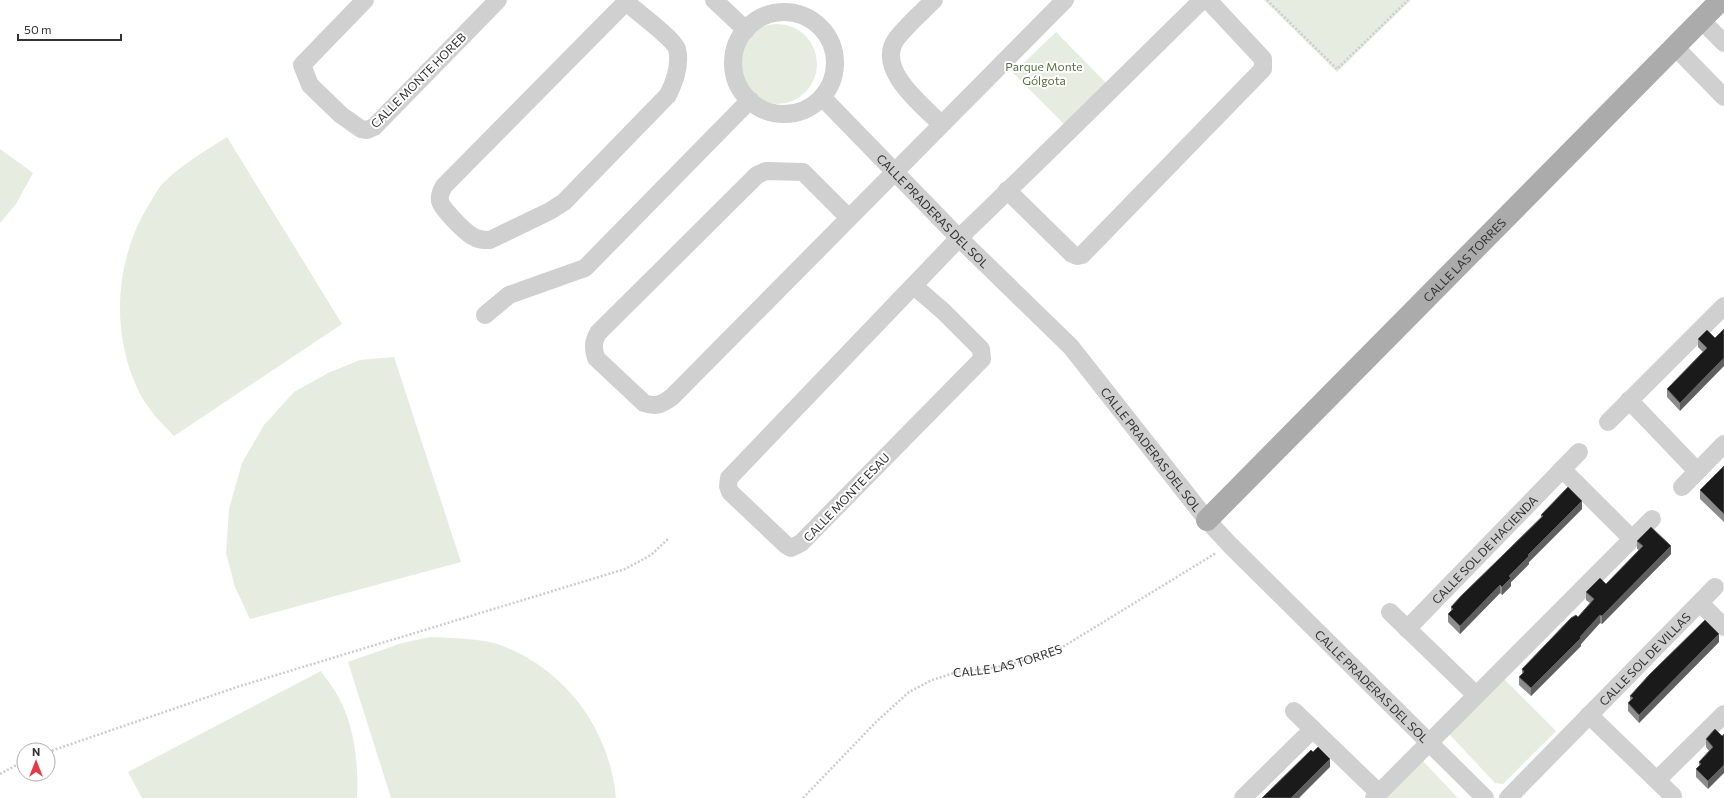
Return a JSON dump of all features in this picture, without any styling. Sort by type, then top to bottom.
[{"type":"main road","name":"CALLE LAS TORRES","points":[[1207,520],[1721,0]]},
{"type":"street","name":"CALLE MONTE HOREB","points":[[364,0],[302,65],[310,85],[341,115],[355,126],[367,130],[374,127],[498,0]]},
{"type":"street","points":[[714,0],[746,30]]},
{"type":"street","points":[[934,0],[896,39],[891,55],[896,78],[941,124]]},
{"type":"street","points":[[849,218],[803,172],[766,171],[757,175],[598,333],[593,349],[596,358],[644,403],[654,407],[662,405],[672,398],[1064,0]]},
{"type":"street","name":"CALLE MONTE ESAU","points":[[914,286],[943,311],[980,349],[982,359],[801,543],[791,548],[730,492],[728,486],[729,478],[959,238],[1007,190],[1204,0],[1208,0],[1263,59],[1263,69],[1082,255],[1077,256],[1072,254],[1007,190]]},
{"type":"street","points":[[627,1],[669,38],[677,48],[677,79],[668,95],[564,202],[550,211],[490,240],[480,240],[472,236],[446,211],[440,201],[440,192],[627,1]]},
{"type":"street","points":[[784,6],[816,23],[827,36],[834,51],[835,67],[831,83],[822,97],[809,108],[793,113],[776,114],[760,108],[750,100],[737,84],[733,68],[734,51],[741,35],[753,23],[784,6]]},
{"type":"street","points":[[1701,20],[1724,42]]},
{"type":"street","points":[[1675,47],[1724,97]]},
{"type":"street","name":"CALLE PRADERAS DEL SOL","points":[[822,97],[959,238],[1071,347],[1207,520],[1230,545],[1486,798]]},
{"type":"street","points":[[485,316],[509,295],[585,268],[750,100]]},
{"type":"street","points":[[1608,422],[1724,306]]},
{"type":"street","points":[[1630,400],[1698,471]]},
{"type":"street","points":[[1682,487],[1724,444]]},
{"type":"street","name":"CALLE SOL DE HACIENDA","points":[[1407,629],[1579,452]]},
{"type":"street","points":[[1562,469],[1632,539]]},
{"type":"street","points":[[1294,711],[1376,795],[1652,519]]},
{"type":"street","name":"CALLE SOL DE VILLAS","points":[[1508,798],[1715,587]]},
{"type":"street","name":"CALLE SOL DE VILLAS","points":[[1700,603],[1724,627]]},
{"type":"street","points":[[1390,612],[1476,695]]},
{"type":"street","points":[[1657,780],[1724,714]]},
{"type":"street","name":"CALLE SOL DE VILLAS","points":[[1589,715],[1673,796]]},
{"type":"street","points":[[1243,798],[1312,729]]},
{"type":"path","points":[[1267,0],[1337,69],[1408,0]]},
{"type":"path","points":[[1401,0],[1405,4]]},
{"type":"path","points":[[56,749],[245,684],[625,569],[651,555],[669,538]]},
{"type":"path","name":"CALLE LAS TORRES","points":[[803,798],[876,722],[909,692],[932,680],[957,672],[987,669],[1016,663],[1061,648],[1230,545]]},
{"type":"path","points":[[0,774],[16,765]]},
{"type":"green space","points":[[1264,0],[1411,0],[1337,72]]},
{"type":"green space","points":[[777,24],[792,27],[805,36],[814,49],[817,64],[814,79],[805,92],[792,101],[777,104],[762,101],[749,92],[740,79],[737,64],[740,49],[749,36],[762,27]]},
{"type":"green space","name":"Parque Monte Gólgota","points":[[1056,32],[1115,92],[1073,133],[1013,73]]},
{"type":"green space","points":[[227,137],[342,324],[174,436],[157,418],[142,398],[127,361],[122,339],[120,316],[120,293],[123,270],[137,226],[161,185],[185,164]]},
{"type":"green space","points":[[0,149],[33,173],[16,204],[0,223]]},
{"type":"green space","points":[[394,357],[461,562],[250,619],[235,587],[226,553],[229,509],[242,463],[264,425],[294,392],[328,373],[360,360]]},
{"type":"green space","points":[[430,637],[467,639],[495,643],[526,657],[547,671],[565,687],[581,706],[594,727],[605,750],[612,773],[616,798],[391,798],[348,662],[402,643]]},
{"type":"green space","points":[[321,671],[341,703],[347,715],[351,729],[356,757],[357,798],[142,798],[128,772]]},
{"type":"green space","points":[[1503,678],[1556,731],[1503,784],[1495,783],[1448,733]]},
{"type":"green space","points":[[1420,758],[1458,798],[1384,798]]},
{"type":"building","points":[[1724,329],[1724,358],[1680,403],[1667,389],[1707,348],[1698,339],[1707,330],[1715,338]]},
{"type":"building","points":[[1724,466],[1724,514],[1700,490]]},
{"type":"building","points":[[1568,487],[1582,501],[1528,555],[1529,556],[1509,576],[1511,578],[1502,587],[1500,585],[1460,626],[1448,614],[1453,609],[1451,607],[1543,516],[1541,515]]},
{"type":"building","points":[[1651,527],[1671,546],[1602,616],[1600,615],[1580,637],[1581,638],[1531,688],[1519,677],[1524,672],[1522,669],[1571,618],[1576,615],[1578,617],[1594,599],[1586,592],[1600,578],[1606,584],[1643,546],[1637,541]]},
{"type":"building","points":[[1705,620],[1719,634],[1639,715],[1628,703],[1633,698],[1630,696],[1649,675]]},
{"type":"building","points":[[1715,729],[1722,736],[1724,734],[1724,765],[1708,781],[1696,769],[1701,764],[1699,762],[1713,747],[1706,739]]},
{"type":"building","points":[[1318,747],[1330,759],[1291,798],[1262,798],[1311,750],[1313,752]]}]
